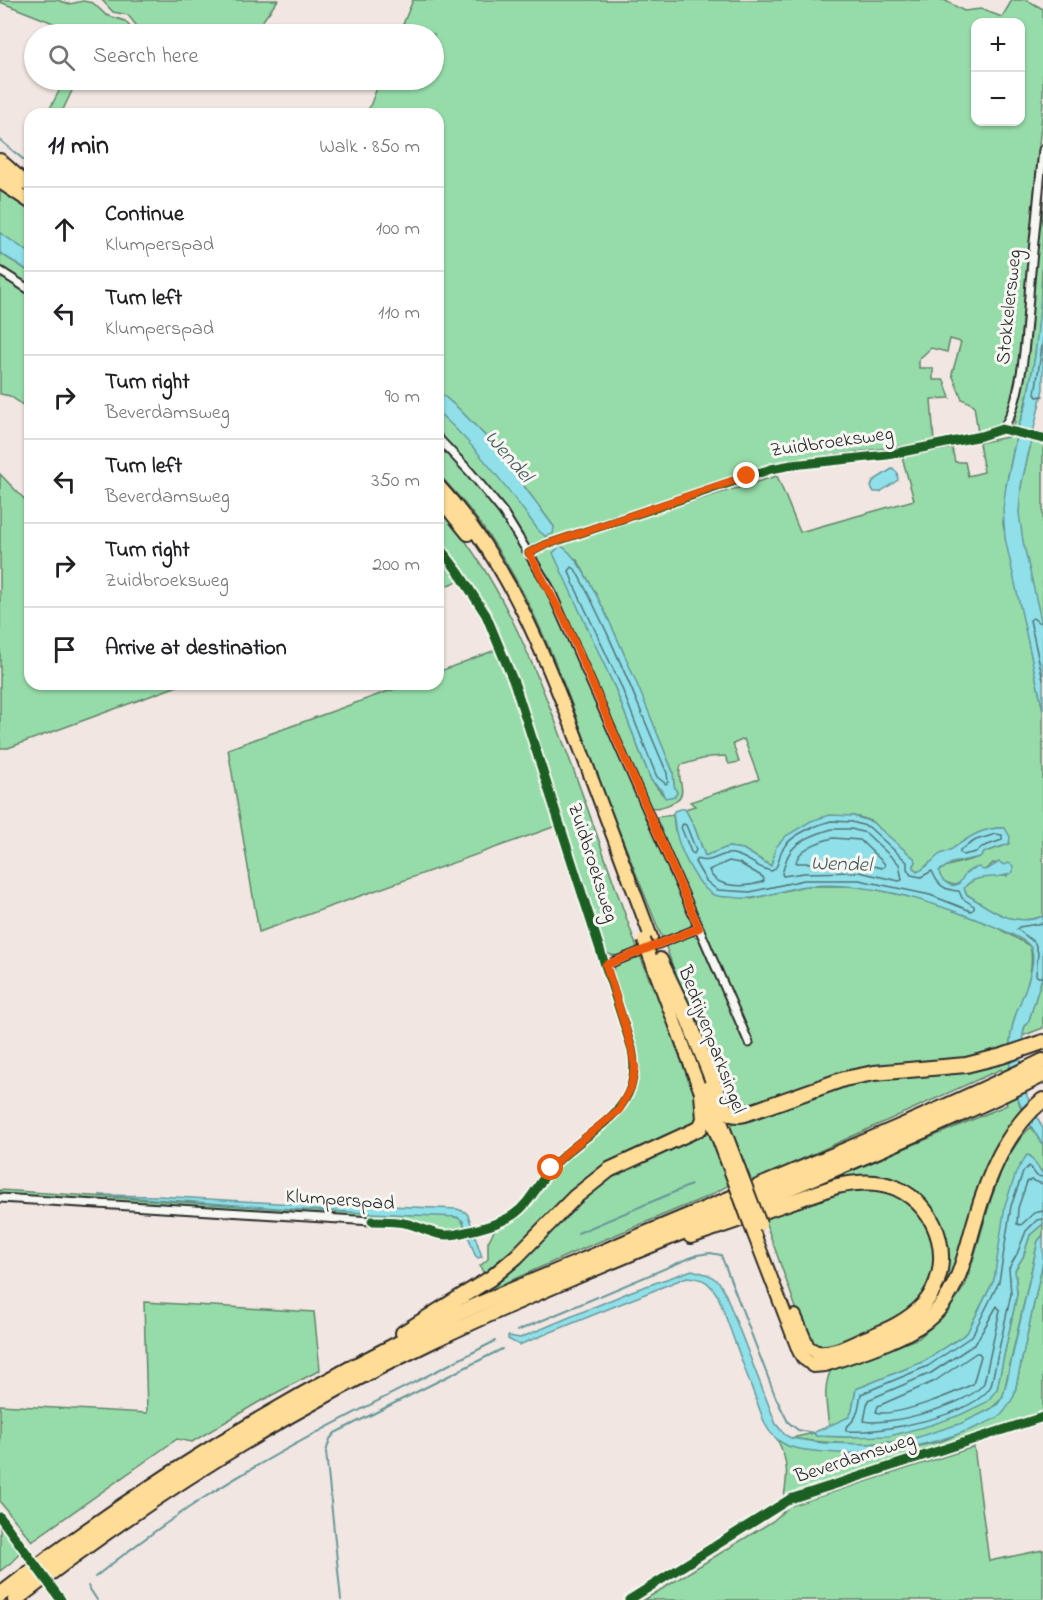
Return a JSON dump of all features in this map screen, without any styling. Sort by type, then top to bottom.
[{"type":"highway","points":[[0,160],[24,182]]},
{"type":"highway","points":[[0,172],[24,188]]},
{"type":"highway","points":[[0,182],[24,198]]},
{"type":"highway","name":"Bedrijvenparksingel","points":[[444,492],[484,542],[530,622],[567,714],[647,939]]},
{"type":"highway","name":"Bedrijvenparksingel","points":[[444,505],[488,563],[528,639],[656,957],[758,1232],[799,1351],[803,1358],[815,1359]]},
{"type":"highway","points":[[656,957],[688,1019],[722,1104],[732,1115],[745,1114],[844,1079],[874,1073],[948,1068],[1002,1056],[1043,1042]]},
{"type":"highway","name":"Bedrijvenparksingel","points":[[656,957],[702,1094],[735,1170]]},
{"type":"highway","points":[[15,1600],[74,1555],[165,1492],[274,1424],[433,1340],[536,1293],[886,1146],[1037,1071]]},
{"type":"highway","points":[[0,1595],[54,1552],[148,1488],[238,1431],[359,1363],[481,1304],[872,1138],[1005,1086]]},
{"type":"highway","points":[[359,1363],[491,1278],[516,1257],[575,1197],[609,1170],[700,1128],[704,1119],[702,1094]]},
{"type":"highway","points":[[815,1359],[825,1364],[895,1338],[925,1322],[939,1308],[960,1276],[985,1188],[1000,1153],[1020,1124],[1041,1101]]},
{"type":"highway","points":[[637,1251],[713,1230],[837,1186],[866,1182],[878,1183],[909,1195],[926,1210],[940,1241],[941,1263],[932,1292],[916,1311],[890,1329],[815,1359]]},
{"type":"street","name":"Stokkelersweg","points":[[1002,429],[1014,409],[1022,358],[1043,150]]},
{"type":"street","points":[[0,271],[24,286]]},
{"type":"street","points":[[1002,429],[1043,439]]},
{"type":"street","name":"Zuidbroeksweg","points":[[529,553],[545,545],[771,469],[887,455],[981,436],[1002,429]]},
{"type":"street","points":[[444,445],[503,512],[529,553],[564,619],[749,1043]]},
{"type":"street","name":"Zuidbroeksweg","points":[[444,553],[475,597],[501,648],[606,965]]},
{"type":"street","points":[[614,1115],[628,1095],[635,1068],[632,1049],[606,965],[699,928]]},
{"type":"street","name":"Klumperspad","points":[[0,1198],[372,1221]]},
{"type":"street","name":"Beverdamsweg","points":[[629,1600],[790,1499],[1043,1417]]},
{"type":"street","points":[[0,1517],[61,1600]]},
{"type":"green space","points":[[0,0],[57,0],[70,4],[83,1],[93,3],[106,15],[128,24],[56,24],[0,2]]},
{"type":"green space","points":[[102,0],[278,0],[260,24],[135,24],[128,15],[113,12]]},
{"type":"green space","points":[[413,0],[944,0],[964,11],[981,9],[1002,17],[1012,0],[1027,0],[1043,9],[1043,103],[1018,366],[1007,419],[993,430],[978,433],[974,405],[962,399],[952,374],[961,342],[950,339],[947,352],[931,348],[919,359],[919,368],[933,368],[933,380],[944,380],[950,398],[931,399],[934,442],[808,458],[772,465],[582,527],[530,549],[492,495],[444,442],[444,417],[459,430],[494,470],[545,536],[554,527],[494,445],[444,396],[444,108],[369,108],[376,90],[444,90],[444,24],[403,24]]},
{"type":"green space","points":[[60,90],[72,90],[64,108],[50,108]]},
{"type":"green space","points":[[0,188],[24,204],[24,249],[0,233]]},
{"type":"green space","points":[[1043,192],[1042,281],[1037,341],[1026,400],[1018,428],[1014,426],[1028,342]]},
{"type":"green space","points":[[0,253],[24,268],[24,283],[0,268]]},
{"type":"green space","points":[[0,275],[24,290],[24,406],[10,396],[0,394]]},
{"type":"green space","points":[[1016,437],[1006,486],[1003,524],[1043,710],[1043,916],[1022,920],[1012,919],[966,894],[964,888],[973,880],[990,876],[1007,876],[1004,865],[993,863],[976,876],[955,885],[946,882],[941,877],[939,871],[944,867],[980,857],[985,852],[1004,846],[1004,828],[989,829],[976,834],[931,862],[920,872],[913,867],[915,859],[875,824],[853,816],[771,866],[743,849],[728,847],[705,856],[685,809],[695,806],[690,802],[759,779],[744,739],[733,744],[739,762],[729,764],[725,756],[709,757],[681,765],[679,771],[682,792],[680,797],[668,805],[657,808],[649,807],[567,617],[538,561],[537,554],[550,545],[777,476],[800,532],[914,500],[902,457],[952,448],[955,462],[965,462],[968,476],[984,472],[979,443]],"holes":[[[554,553],[571,556],[578,561],[618,640],[673,772],[677,793],[663,795],[651,780],[615,688]]]},
{"type":"green space","points":[[1032,440],[1043,442],[1043,629],[1025,556],[1019,514],[1021,486]]},
{"type":"green space","points":[[444,448],[486,495],[514,534],[551,594],[690,916],[692,922],[689,929],[663,940],[566,691],[533,613],[492,540],[467,506],[444,481]]},
{"type":"green space","points":[[0,474],[24,499],[24,690],[167,690],[8,748],[0,748]]},
{"type":"green space","points":[[444,513],[460,533],[497,590],[527,651],[565,747],[637,948],[628,952],[616,956],[604,950],[512,669],[488,614],[444,551]]},
{"type":"green space","points":[[444,559],[461,580],[444,587]]},
{"type":"green space","points":[[498,649],[559,825],[259,932],[228,749],[391,690],[444,690],[444,670]]},
{"type":"green space","points":[[673,815],[675,831],[751,899],[805,886],[859,886],[929,901],[996,927],[1030,946],[1032,960],[1030,975],[1015,1017],[1010,1042],[1012,1078],[1023,1113],[949,1291],[910,1328],[932,1301],[940,1229],[887,1182],[767,1207],[1007,1105],[1001,1069],[751,1182],[729,1127],[733,1123],[825,1087],[965,1059],[829,1078],[808,1084],[783,1097],[745,1110],[729,1107],[686,1005],[665,944],[692,935],[701,939],[751,1042],[656,824],[657,817]]},
{"type":"green space","points":[[639,953],[654,991],[656,990],[700,1107],[698,1122],[635,1151],[485,1276],[480,1266],[488,1259],[488,1242],[494,1231],[522,1210],[564,1159],[618,1116],[631,1096],[637,1079],[638,1059],[612,973],[617,963]]},
{"type":"green space","points":[[1043,974],[1043,1028],[1022,1036],[1029,1020]]},
{"type":"green space","points":[[1031,1127],[1043,1145],[1043,1174],[1030,1156],[999,1254],[994,1280],[967,1333],[925,1361],[856,1389],[849,1417],[829,1427],[826,1391],[831,1370],[919,1338],[948,1311],[966,1284],[991,1199],[1005,1161]]},
{"type":"green space","points":[[712,1132],[729,1185],[711,1195],[456,1305],[596,1184]]},
{"type":"green space","points":[[870,1188],[900,1198],[918,1211],[927,1224],[932,1238],[934,1254],[932,1270],[919,1299],[908,1311],[860,1339],[820,1349],[806,1336],[764,1218],[855,1189]]},
{"type":"green space","points":[[0,1190],[304,1210],[452,1216],[461,1219],[466,1229],[439,1233],[410,1222],[397,1220],[0,1196]]},
{"type":"green space","points":[[1043,1224],[1043,1235],[1038,1241],[1003,1396],[996,1404],[980,1415],[948,1429],[904,1440],[859,1444],[791,1438],[814,1433],[816,1436],[866,1436],[997,1389],[1017,1294],[1015,1270],[1023,1257],[1030,1235]]},
{"type":"green space","points":[[1043,1261],[1043,1414],[783,1502],[786,1469],[784,1455],[777,1439],[788,1446],[807,1450],[873,1452],[942,1441],[999,1416],[1014,1396]]},
{"type":"green space","points":[[144,1302],[314,1312],[320,1370],[257,1403],[192,1442],[177,1439],[32,1541],[0,1502],[0,1405],[147,1413]]},
{"type":"green space","points":[[974,1447],[989,1561],[1043,1550],[1043,1600],[644,1600],[773,1521],[790,1506]]},
{"type":"green space","points":[[0,1521],[22,1549],[13,1561],[0,1571]]},
{"type":"water","points":[[0,233],[24,249],[24,268],[0,253]]},
{"type":"water","points":[[1043,278],[1043,389],[1021,486],[1019,513],[1043,629],[1043,710],[1005,538],[1003,509],[1018,428],[1026,405],[1035,356]]},
{"type":"water","points":[[444,396],[494,445],[554,527],[553,534],[545,536],[539,531],[504,484],[444,418]]},
{"type":"water","points":[[892,469],[897,472],[898,480],[880,492],[874,492],[871,487],[873,481]]},
{"type":"water","points":[[560,546],[573,556],[605,611],[673,772],[677,793],[675,796],[665,798],[662,791],[651,780],[615,688],[553,553]]},
{"type":"water","name":"Wendel","points":[[685,809],[705,856],[728,847],[743,849],[771,866],[776,847],[786,836],[811,821],[830,815],[853,816],[872,822],[915,859],[913,867],[917,872],[941,854],[977,834],[990,829],[1005,828],[1010,837],[1009,844],[985,852],[980,857],[952,863],[939,871],[944,881],[953,885],[960,882],[965,873],[972,869],[979,867],[983,870],[999,862],[1004,865],[1009,863],[1013,866],[1013,872],[975,880],[964,888],[966,894],[1012,919],[1022,920],[1043,916],[1043,974],[1029,1020],[1024,1028],[1020,1057],[1027,1096],[1043,1129],[1043,1145],[1018,1100],[1010,1068],[1009,1052],[1015,1017],[1032,969],[1032,950],[1028,944],[1004,930],[957,912],[894,893],[872,889],[828,885],[792,888],[766,896],[749,898],[714,895],[700,883],[681,848],[673,815],[674,811]]},
{"type":"water","points":[[1027,1155],[1043,1174],[1043,1224],[1030,1235],[1023,1257],[1015,1270],[1017,1294],[997,1389],[987,1402],[960,1415],[890,1436],[816,1436],[814,1433],[817,1431],[849,1417],[856,1389],[925,1361],[967,1333],[994,1280],[1005,1205],[1017,1170]]},
{"type":"water","points":[[99,1195],[457,1209],[468,1215],[482,1257],[478,1258],[475,1255],[463,1221],[457,1217],[304,1210]]},
{"type":"water","points":[[1043,1235],[1043,1261],[1014,1396],[1007,1408],[991,1421],[918,1446],[881,1452],[843,1453],[806,1450],[784,1444],[777,1439],[765,1424],[718,1296],[709,1284],[698,1279],[687,1277],[519,1345],[508,1339],[508,1336],[520,1338],[632,1291],[692,1270],[709,1275],[719,1282],[776,1424],[785,1435],[823,1443],[868,1444],[909,1440],[962,1423],[998,1404],[1003,1396],[1008,1376],[1038,1241]]},
{"type":"waterway","points":[[0,140],[24,160]]},
{"type":"waterway","points":[[578,1233],[691,1185]]},
{"type":"waterway","points":[[517,1331],[697,1255],[710,1253],[721,1255],[776,1398],[788,1422],[798,1430],[814,1433]]},
{"type":"waterway","points":[[95,1577],[174,1518],[238,1477],[310,1436],[495,1341]]},
{"type":"waterway","points":[[341,1600],[326,1452],[330,1439],[335,1433],[502,1349]]},
{"type":"waterway","points":[[88,1586],[97,1600]]},
{"type":"cycle path","points":[[529,553],[545,545],[771,469],[887,455],[981,436],[1002,429],[1043,439]]},
{"type":"cycle path","points":[[372,1221],[404,1223],[438,1234],[450,1235],[486,1227],[507,1219],[525,1204],[548,1172],[567,1152],[611,1117],[622,1104],[630,1089],[634,1071],[632,1049],[515,685],[486,615],[444,553]]},
{"type":"cycle path","points":[[629,1600],[790,1499],[1043,1417]]},
{"type":"cycle path","points":[[0,1517],[61,1600]]},
{"type":"route","points":[[551,1168],[576,1144],[603,1125],[619,1110],[631,1087],[635,1068],[632,1049],[606,965],[699,928],[564,619],[529,553],[545,545],[747,476]]}]
